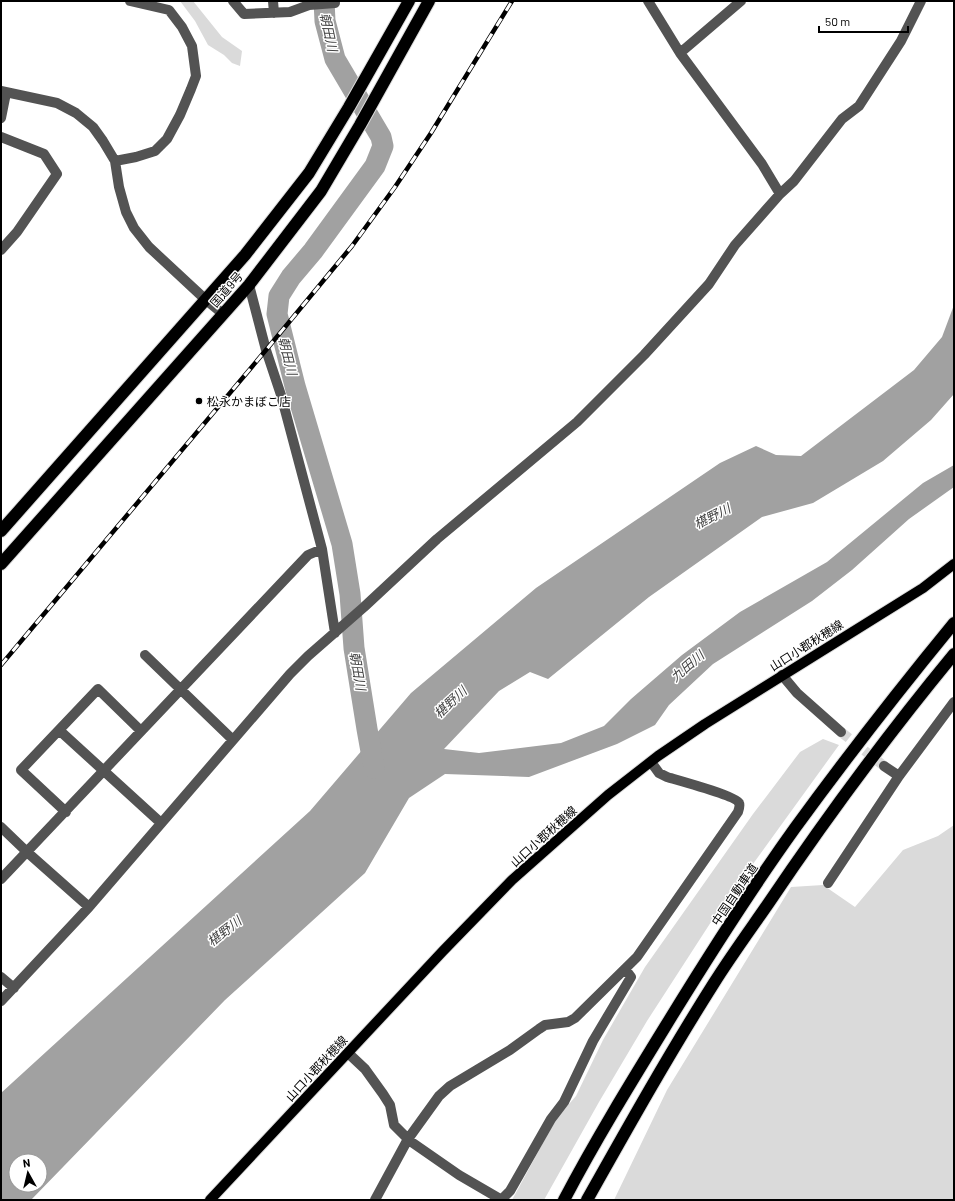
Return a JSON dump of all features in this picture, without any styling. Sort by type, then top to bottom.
[{"type":"highway","name":"国道9号","points":[[1,531],[245,255],[309,173],[363,84],[409,1]]},
{"type":"highway","name":"国道9号","points":[[1,564],[249,285],[320,191],[373,103],[429,1]]},
{"type":"highway","name":"中国自動車道","points":[[564,1200],[610,1118],[652,1048],[744,904],[795,829],[912,674],[954,623]]},
{"type":"highway","points":[[587,1200],[674,1048],[741,943],[808,845],[848,790],[954,654]]},
{"type":"main road","name":"山口小郡秋穂線","points":[[210,1200],[443,951],[512,880],[608,795],[651,762],[705,724],[923,588],[954,564]]},
{"type":"street","points":[[115,161],[136,157],[155,151],[168,139],[180,115],[196,76],[192,46],[182,27],[169,10],[130,1]]},
{"type":"street","points":[[233,1],[244,14],[290,12],[309,5],[335,2]]},
{"type":"street","points":[[273,1],[274,13]]},
{"type":"street","points":[[648,1],[680,53],[762,164],[780,194]]},
{"type":"street","points":[[680,53],[740,1]]},
{"type":"street","points":[[1,1001],[89,907],[290,674],[437,539],[583,417],[644,355],[709,284],[736,245],[780,194],[794,181],[842,119],[859,106],[901,42],[921,1]]},
{"type":"street","points":[[1,118],[3,92],[57,103],[76,113],[93,127],[115,161],[119,187],[126,212],[134,228],[149,247],[223,314]]},
{"type":"street","points":[[1,137],[44,154],[57,174],[17,232],[1,250]]},
{"type":"street","points":[[249,285],[267,356],[281,395],[322,548],[338,630]]},
{"type":"street","points":[[1,879],[308,555],[322,548]]},
{"type":"street","points":[[145,655],[233,740]]},
{"type":"street","points":[[782,675],[797,693],[841,732]]},
{"type":"street","points":[[66,812],[21,770],[98,689],[141,731]]},
{"type":"street","points":[[828,883],[899,776],[954,702]]},
{"type":"street","points":[[59,730],[161,823]]},
{"type":"street","points":[[375,1200],[408,1139],[439,1096],[450,1086],[501,1055],[545,1025],[568,1022],[575,1018],[637,957],[738,812],[738,801],[723,794],[667,777],[659,773],[651,762]]},
{"type":"street","points":[[884,766],[899,776]]},
{"type":"street","points":[[1,827],[26,852],[89,907]]},
{"type":"street","points":[[348,1053],[365,1069],[383,1094],[390,1105],[394,1125],[408,1139],[459,1175],[502,1200],[510,1191],[550,1119],[564,1102],[593,1041],[631,977],[625,969]]},
{"type":"street","points":[[1,977],[14,988]]},
{"type":"shaded area","points":[[180,1],[193,1],[222,37],[242,51],[240,66],[232,63],[224,55],[208,45],[195,21]]},
{"type":"shaded area","points":[[823,739],[839,745],[711,922],[647,1021],[599,1102],[544,1200],[512,1200],[556,1119],[576,1096],[603,1040],[645,967],[753,814],[800,752]]},
{"type":"shaded area","points":[[954,825],[954,1200],[614,1200],[667,1090],[791,887],[823,885],[855,907],[903,850],[938,836]]},
{"type":"water","points":[[954,305],[954,394],[931,420],[883,461],[813,503],[762,517],[649,597],[548,679],[530,672],[499,691],[444,749],[479,753],[561,743],[604,726],[631,699],[682,655],[740,612],[827,562],[923,483],[954,465],[954,487],[909,519],[852,570],[812,601],[713,664],[669,705],[655,725],[617,744],[529,777],[445,774],[409,798],[365,873],[225,1000],[48,1182],[48,1153],[8,1153],[8,1193],[38,1193],[31,1200],[1,1200],[1,1093],[310,811],[411,693],[536,588],[720,463],[756,446],[776,455],[801,456],[914,370],[942,337]]},
{"type":"waterway","name":"朝田川","points":[[324,1],[325,21],[335,59],[381,137],[383,146],[375,166],[313,251],[291,277],[279,296],[277,314],[295,386],[342,544],[350,594],[354,648],[374,768]]},
{"type":"tunnel","points":[[841,732],[884,766]]},
{"type":"railway","points":[[1,665],[352,246],[395,187],[431,133],[512,1]]},
{"type":"place","name":"松永かまぼこ店","points":[[199,401]]},
{"type":"water label","name":"椹野川","points":[[712,516]]},
{"type":"water label","name":"九田川","points":[[687,666]]},
{"type":"water label","name":"椹野川","points":[[450,702]]},
{"type":"water label","name":"椹野川","points":[[224,931]]}]
